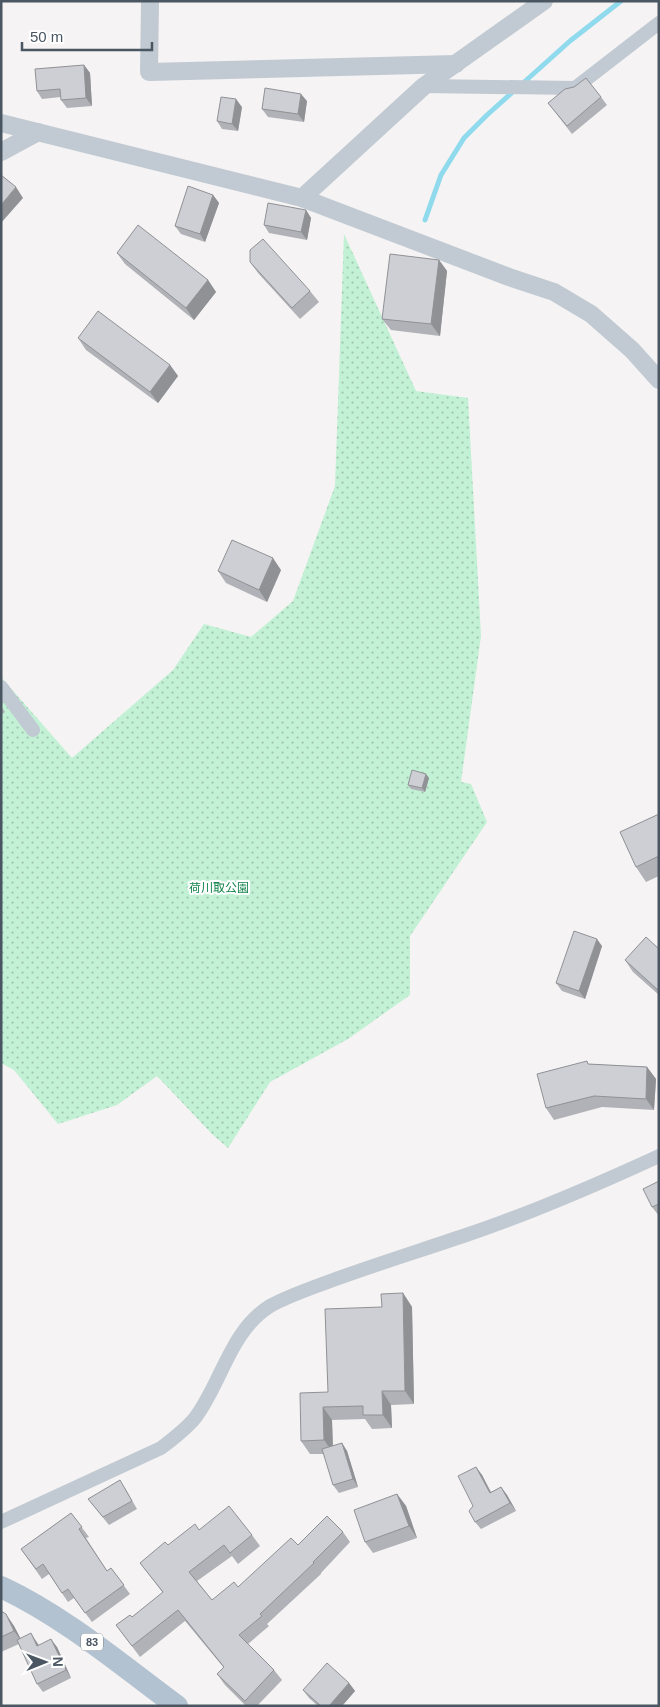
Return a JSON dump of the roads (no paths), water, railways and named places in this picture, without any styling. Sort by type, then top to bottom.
[{"type":"main road","name":"83","points":[[1,1587],[20,1596],[71,1627],[177,1706]]},
{"type":"street","points":[[150,1],[149,72],[456,64]]},
{"type":"street","points":[[302,198],[424,86],[544,1]]},
{"type":"street","points":[[424,86],[575,88],[659,23]]},
{"type":"street","points":[[1,124],[302,198],[509,278],[554,292],[591,314],[632,350],[659,380]]},
{"type":"street","points":[[1,152],[38,132]]},
{"type":"street","points":[[1,687],[33,730]]},
{"type":"street","points":[[1,1522],[161,1448],[181,1433],[200,1409],[239,1337],[255,1318],[270,1306],[299,1293],[469,1234],[577,1193],[659,1156]]},
{"type":"waterway","points":[[522,84],[570,41],[621,1]]},
{"type":"waterway","points":[[425,220],[441,175],[464,138],[515,90]]},
{"type":"park label","name":"荷川取公園","points":[[219,888]]}]
